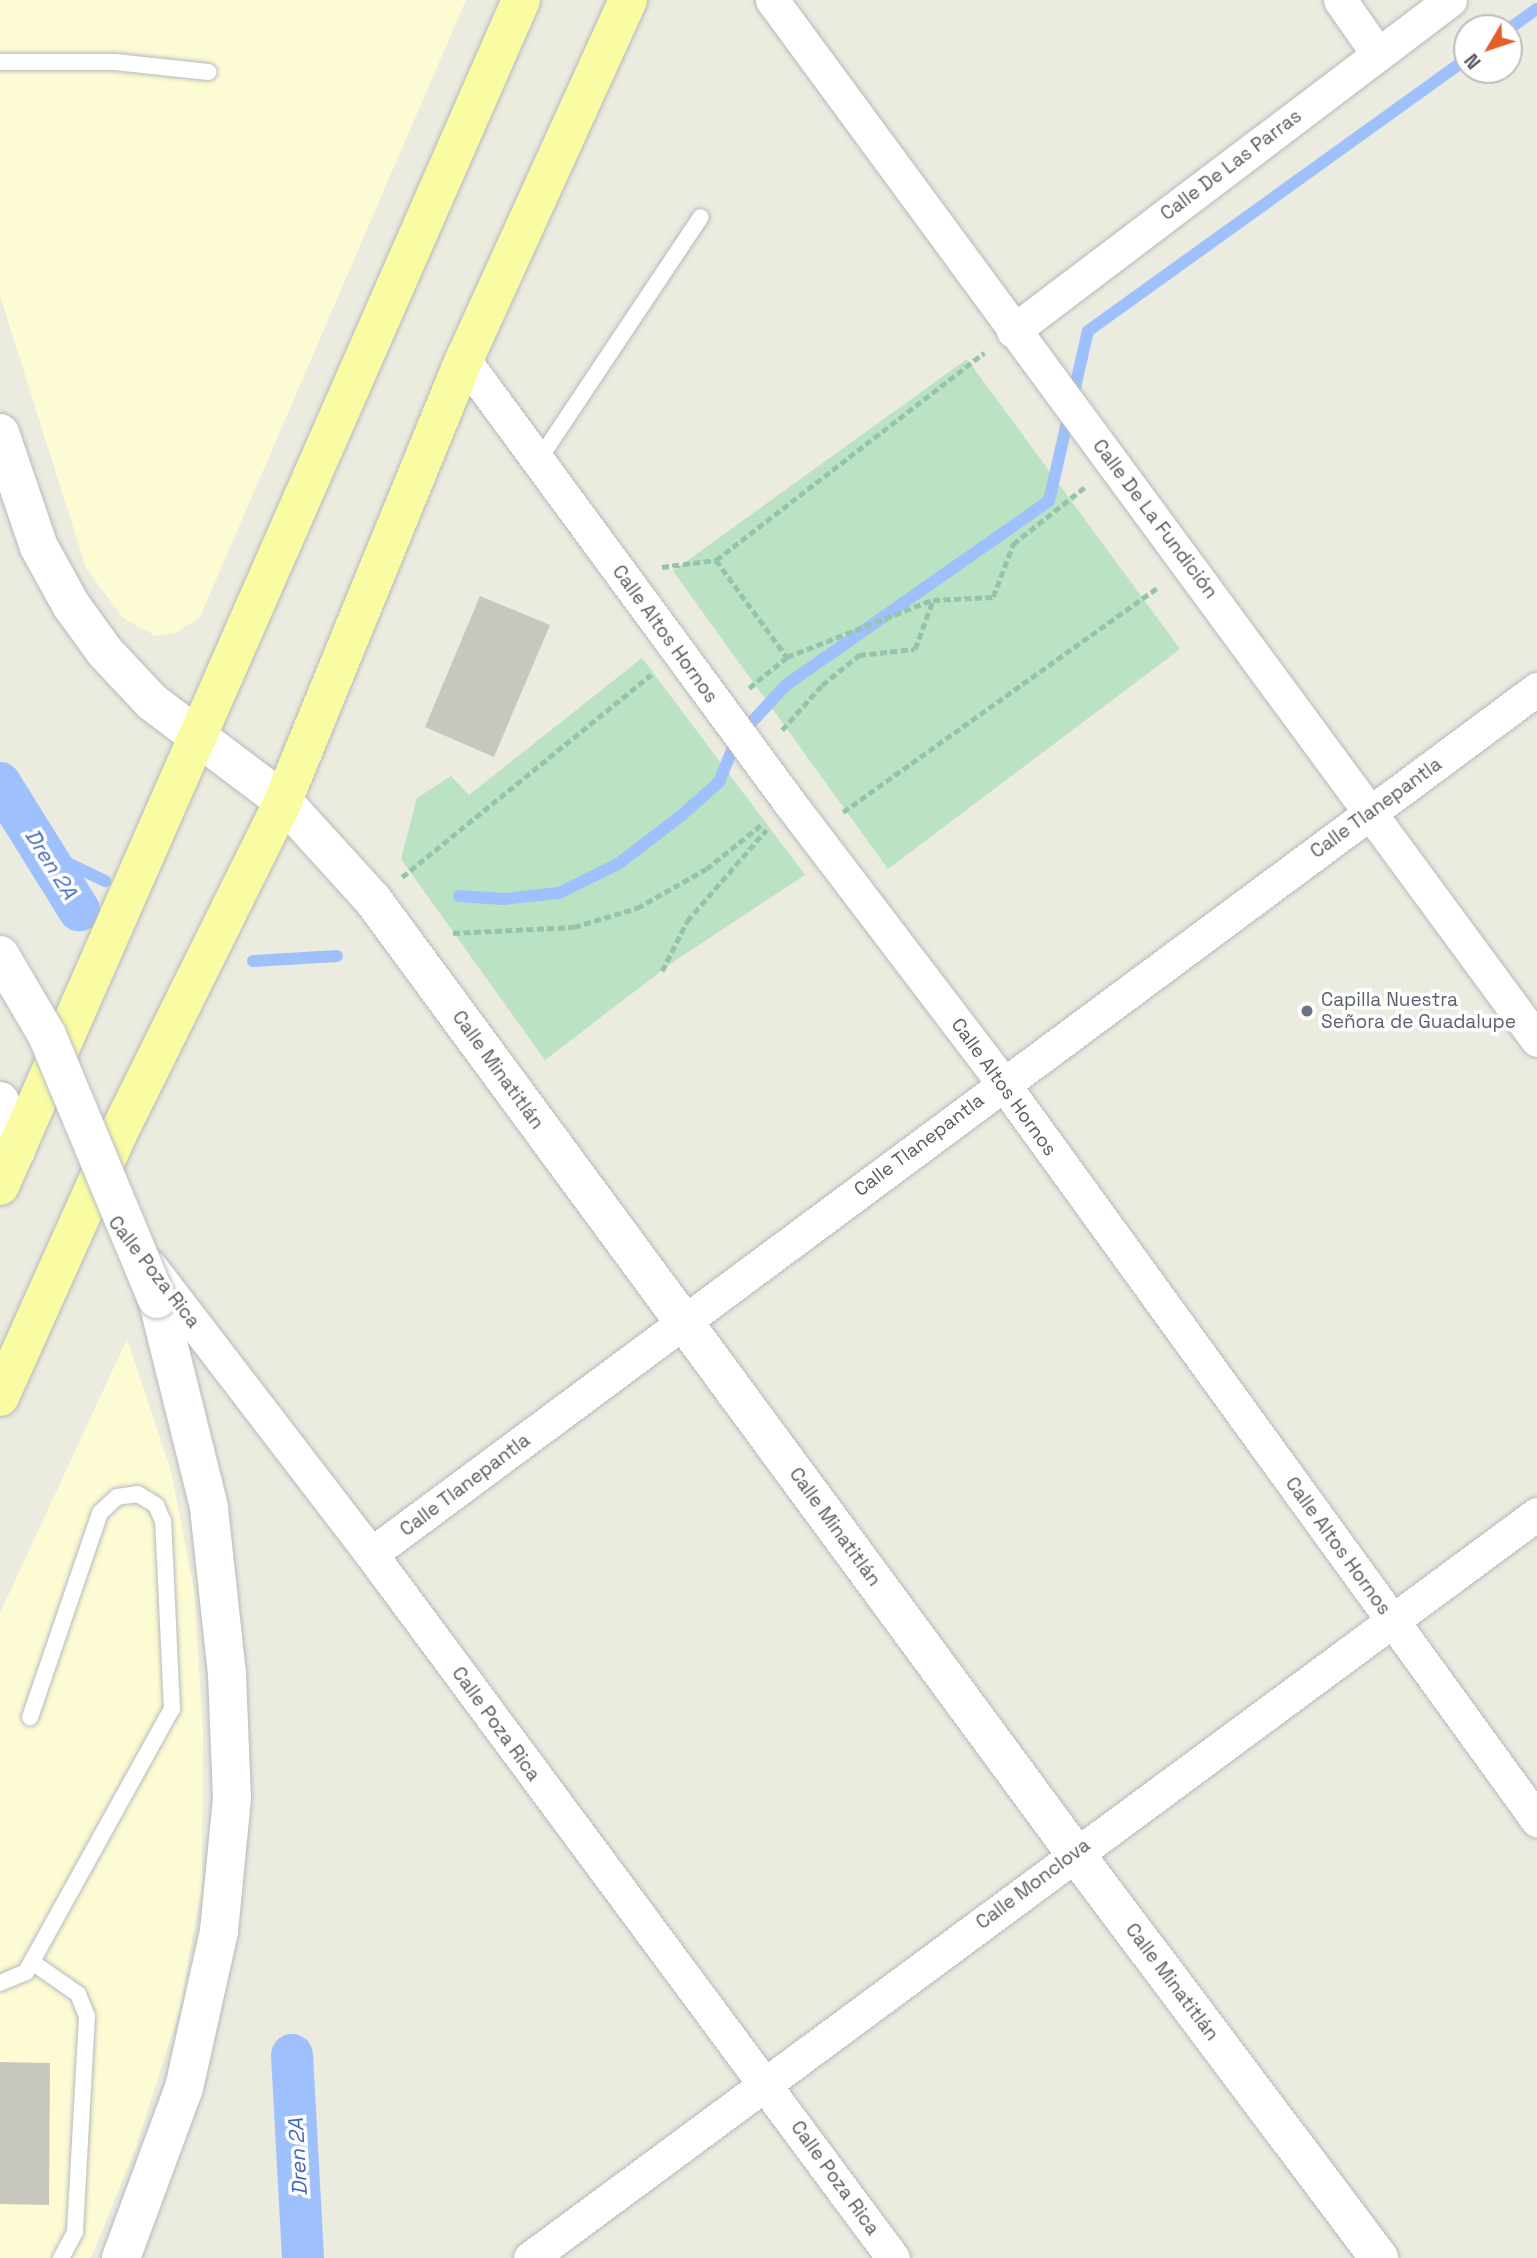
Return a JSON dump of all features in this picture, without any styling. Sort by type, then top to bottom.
[{"type":"main road","points":[[4,1176],[200,737],[521,0]]},
{"type":"main road","points":[[0,1396],[94,1193],[118,1134],[219,923],[283,801],[464,360],[628,0]]},
{"type":"main road","name":"Calle Minatitlán","points":[[0,433],[39,547],[71,605],[105,652],[152,702],[283,801],[373,900],[1074,1852],[1379,2258]]},
{"type":"main road","points":[[0,955],[47,1035],[169,1337],[209,1507],[227,1674],[232,1799],[219,1931],[184,2088],[121,2258]]},
{"type":"main road","points":[[0,1101],[4,1176]]},
{"type":"street","name":"Calle De La Fundición","points":[[772,0],[1013,331],[1190,565],[1368,814],[1537,1040]]},
{"type":"street","points":[[1340,0],[1377,53]]},
{"type":"street","name":"Calle De Las Parras","points":[[1013,331],[1450,0]]},
{"type":"street","name":"Calle Altos Hornos","points":[[464,360],[789,802],[1002,1082],[1537,1820]]},
{"type":"street","name":"Calle Tlanepantla","points":[[371,1554],[684,1323],[1002,1082],[1537,688]]},
{"type":"street","name":"Calle Poza Rica","points":[[94,1193],[371,1554],[893,2258]]},
{"type":"street","name":"Calle Monclova","points":[[530,2258],[768,2086],[1074,1852],[1537,1514]]},
{"type":"lane","points":[[0,62],[115,62],[208,72]]},
{"type":"lane","points":[[538,461],[701,217]]},
{"type":"lane","points":[[0,1983],[18,1979],[32,1962],[172,1709],[163,1521],[156,1505],[138,1494],[117,1497],[100,1513],[30,1717]]},
{"type":"lane","points":[[32,1962],[78,1994],[87,2016],[75,2232],[61,2258]]},
{"type":"path","points":[[620,572],[716,560],[1013,331]]},
{"type":"path","points":[[721,710],[788,657],[933,600],[993,597],[1013,544],[1114,464]]},
{"type":"path","points":[[716,560],[788,657]]},
{"type":"path","points":[[813,834],[1190,565]]},
{"type":"path","points":[[758,757],[822,685],[859,656],[915,649],[933,600]]},
{"type":"path","points":[[373,900],[679,653]]},
{"type":"path","points":[[453,933],[574,927],[637,908],[706,869],[789,802]]},
{"type":"path","points":[[662,971],[687,921],[727,879],[789,802]]},
{"type":"shaded area","points":[[0,0],[466,0],[200,617],[176,633],[156,636],[123,618],[86,568],[0,296]]},
{"type":"shaded area","points":[[967,359],[1180,649],[888,869],[673,571]]},
{"type":"shaded area","points":[[642,658],[805,875],[673,962],[545,1060],[401,859],[417,798],[451,776],[469,795]]},
{"type":"shaded area","points":[[127,1339],[171,1471],[194,1590],[203,1731],[202,1885],[179,2012],[136,2147],[91,2258],[0,2258],[0,1613]]},
{"type":"building","points":[[480,596],[550,625],[494,757],[425,727]]},
{"type":"building","points":[[0,2062],[50,2063],[49,2205],[0,2204]]},
{"type":"waterway","points":[[1523,19],[1537,9]]},
{"type":"waterway","points":[[459,896],[503,899],[559,893],[618,864],[682,815],[719,782],[737,738],[786,685],[1049,501],[1088,331],[1453,69]]},
{"type":"waterway","name":"Dren 2A","points":[[0,783],[79,910]]},
{"type":"waterway","points":[[45,852],[105,881]]},
{"type":"waterway","points":[[253,961],[337,956]]},
{"type":"waterway","name":"Dren 2A","points":[[292,2055],[303,2258]]},
{"type":"place","name":"Capilla Nuestra Señora de Guadalupe","points":[[1307,1011]]}]
